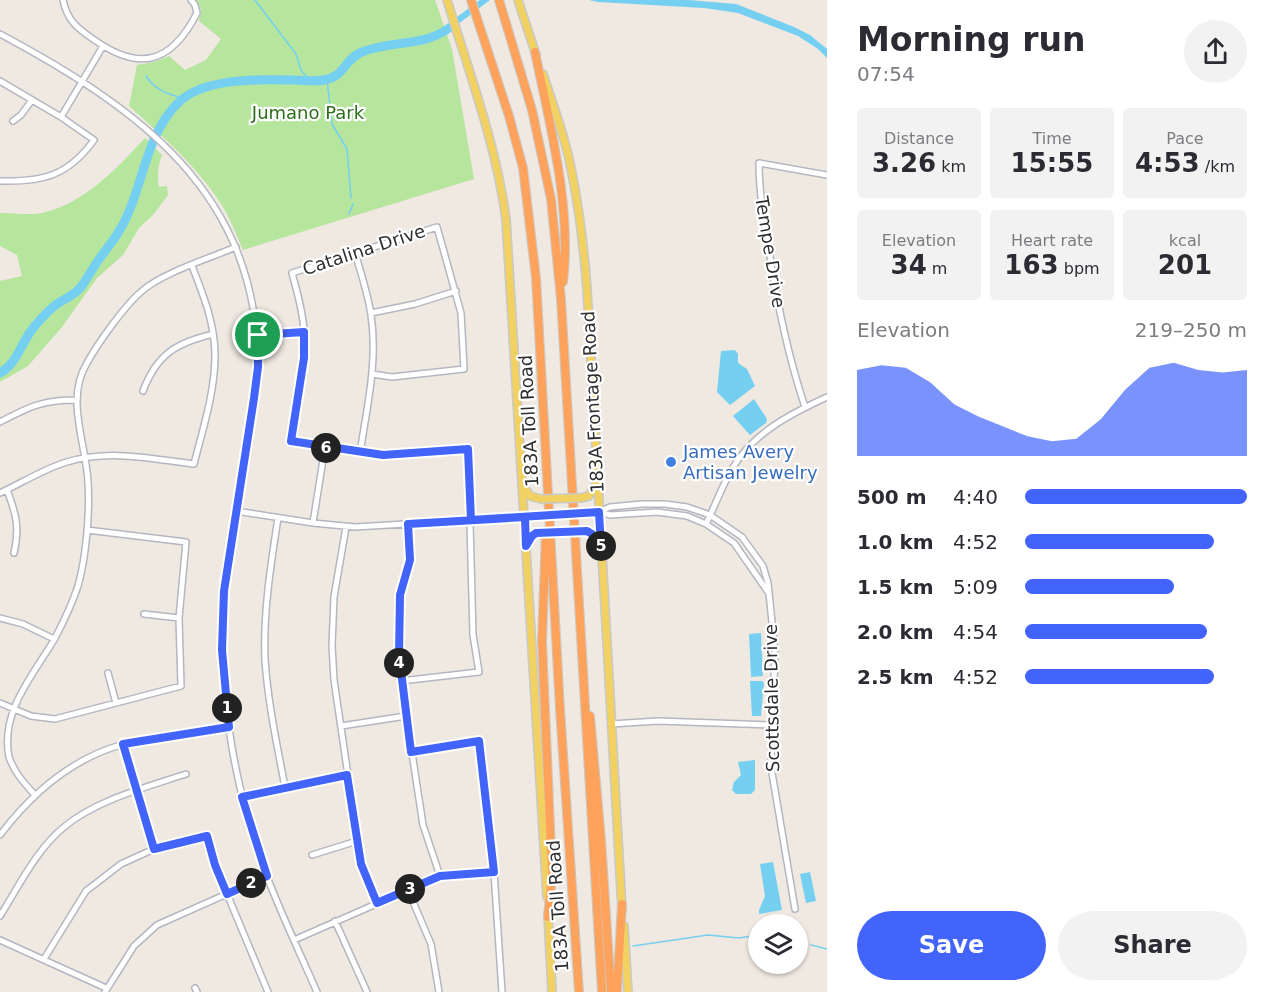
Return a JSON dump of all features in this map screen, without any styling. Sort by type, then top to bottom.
[{"type":"highway","name":"183A Toll Road","points":[[471,0],[509,116],[523,168],[536,278],[559,697],[579,992]]},
{"type":"highway","points":[[499,0],[532,110],[551,199],[561,299],[602,992]]},
{"type":"highway","points":[[535,52],[553,142],[563,227],[564,269],[561,299]]},
{"type":"highway","points":[[548,485],[542,641],[552,873],[548,917]]},
{"type":"highway","points":[[582,668],[590,716],[611,992]]},
{"type":"highway","points":[[617,992],[622,904]]},
{"type":"main road","points":[[447,0],[501,178],[506,219],[524,487],[552,992]]},
{"type":"main road","name":"183A Frontage Road","points":[[518,0],[564,140],[571,166],[583,238],[588,289],[597,479],[628,992]]},
{"type":"main road","points":[[524,487],[531,496],[541,499],[585,498],[592,493],[597,479]]},
{"type":"main road","points":[[526,546],[532,536],[539,533],[581,530],[592,534],[601,547]]},
{"type":"street","points":[[63,0],[68,17],[75,26],[103,46],[124,57],[142,60],[156,57],[175,45],[196,16],[196,9],[191,0]]},
{"type":"street","points":[[0,34],[82,81],[151,132],[187,170],[214,204],[236,247],[250,287],[258,335],[258,367],[224,591],[222,620],[224,687],[242,797],[267,876],[317,992]]},
{"type":"street","points":[[61,117],[103,46]]},
{"type":"street","points":[[0,81],[61,117],[94,140],[76,161],[59,174],[42,179],[0,181]]},
{"type":"street","points":[[13,121],[21,116],[32,100]]},
{"type":"street","name":"Tempe Drive","points":[[806,407],[794,375],[776,293],[763,215],[759,163],[827,176]]},
{"type":"street","name":"Catalina Drive","points":[[304,332],[301,305],[292,273],[437,227],[456,291]]},
{"type":"street","points":[[34,794],[12,766],[6,750],[5,728],[15,699],[54,639],[78,585],[89,504],[86,458],[76,400],[78,382],[86,364],[127,306],[142,290],[236,247]]},
{"type":"street","points":[[355,253],[371,314],[374,354],[360,453]]},
{"type":"street","points":[[0,493],[54,466],[86,458],[117,454],[194,464],[214,377],[215,353],[205,298],[192,266]]},
{"type":"street","points":[[371,314],[415,304],[456,291],[461,313],[464,369],[392,377],[372,374]]},
{"type":"street","points":[[258,335],[304,332],[304,358],[291,441],[383,455],[468,449],[473,635],[479,672],[401,681]]},
{"type":"street","points":[[142,391],[161,358],[172,348],[188,340],[213,334]]},
{"type":"street","points":[[706,524],[731,471],[757,438],[779,422],[827,397]]},
{"type":"street","points":[[0,422],[32,406],[52,400],[76,400]]},
{"type":"street","points":[[313,523],[325,447]]},
{"type":"street","points":[[7,490],[17,520],[18,536],[14,553]]},
{"type":"street","name":"Scottsdale Drive","points":[[599,512],[610,507],[642,504],[687,507],[710,515],[742,537],[763,566],[769,594],[775,652],[771,767],[795,909]]},
{"type":"street","name":"Scottsdale Drive","points":[[236,510],[346,527],[599,512],[610,515],[657,512],[687,516],[706,524],[734,543],[769,594]]},
{"type":"street","points":[[278,518],[268,582],[265,659],[272,720],[285,787]]},
{"type":"street","points":[[408,524],[410,560],[400,595],[399,616],[401,681],[423,825],[440,876]]},
{"type":"street","points":[[346,527],[334,597],[332,646],[334,680],[361,864],[377,903]]},
{"type":"street","points":[[0,703],[39,718],[55,719],[181,687],[179,618],[186,542],[87,530]]},
{"type":"street","points":[[144,614],[179,618]]},
{"type":"street","points":[[0,618],[23,624],[54,639]]},
{"type":"street","points":[[108,674],[117,703]]},
{"type":"street","points":[[341,726],[406,716]]},
{"type":"street","points":[[611,724],[658,721],[772,725]]},
{"type":"street","points":[[0,835],[34,794],[62,772],[93,756],[123,744],[229,727]]},
{"type":"street","points":[[411,752],[479,741],[494,872],[502,992]]},
{"type":"street","points":[[123,744],[154,849]]},
{"type":"street","points":[[0,916],[40,852],[64,827],[89,810],[136,790],[186,774]]},
{"type":"street","points":[[242,797],[347,775]]},
{"type":"street","points":[[44,959],[86,891],[121,864],[154,849],[207,836],[215,865],[268,992]]},
{"type":"street","points":[[312,855],[357,841]]},
{"type":"street","points":[[294,940],[440,876],[494,872]]},
{"type":"street","points":[[0,940],[105,990],[134,946],[157,925],[267,876]]},
{"type":"street","points":[[408,890],[431,944],[439,992]]},
{"type":"street","points":[[335,921],[366,992]]},
{"type":"green space","name":"Jumano Park","points":[[195,0],[435,0],[452,49],[474,179],[243,250],[233,226],[212,190],[178,152],[129,106],[137,65],[169,56],[185,70],[206,60],[221,39],[199,21],[201,10]]},
{"type":"green space","points":[[145,138],[162,155],[158,171],[159,187],[167,186],[168,195],[153,215],[139,228],[123,255],[97,278],[62,327],[28,366],[0,382],[0,281],[22,276],[17,255],[0,246],[0,213],[41,213],[75,200],[112,172]]},
{"type":"water","points":[[480,0],[490,0],[441,37],[438,31]]},
{"type":"water","points":[[589,0],[688,0],[736,4],[810,35],[827,49],[827,58],[798,36],[738,13],[704,8]]},
{"type":"water","points":[[735,350],[738,354],[738,363],[747,369],[755,386],[730,405],[717,392],[721,351]]},
{"type":"water","points":[[754,399],[767,419],[766,423],[750,435],[733,416]]},
{"type":"water","points":[[761,633],[763,676],[751,677],[749,634]]},
{"type":"water","points":[[750,681],[764,683],[761,716],[752,716]]},
{"type":"water","points":[[755,760],[755,790],[751,794],[736,794],[732,790],[734,782],[741,775],[738,762]]},
{"type":"water","points":[[773,862],[782,910],[759,914],[765,896],[760,864]]},
{"type":"water","points":[[810,872],[816,901],[806,903],[800,874]]},
{"type":"waterway","points":[[255,0],[296,54],[301,70],[309,80]]},
{"type":"waterway","points":[[0,373],[11,364],[30,333],[45,315],[81,287],[116,236],[132,203],[157,132],[179,102],[202,88],[217,84],[264,80],[324,80],[341,72],[351,59],[362,52],[429,38],[449,28]]},
{"type":"waterway","points":[[146,76],[163,91],[184,98]]},
{"type":"waterway","points":[[327,80],[332,124],[347,149],[351,198]]},
{"type":"waterway","points":[[349,214],[353,204]]},
{"type":"waterway","points":[[633,946],[708,935],[748,937]]},
{"type":"waterway","points":[[811,945],[827,949]]},
{"type":"place","name":"James Avery Artisan Jewelry","points":[[671,462]]},
{"type":"route","points":[[304,332],[304,358],[291,441],[383,455],[468,449],[471,520],[599,512],[601,547],[592,534],[581,530],[536,533],[528,540],[526,546],[525,517],[408,524],[410,560],[400,595],[399,655],[411,752],[479,741],[494,872],[440,876],[377,903],[361,864],[347,775],[242,797],[267,876],[227,894],[215,865],[207,836],[154,849],[123,744],[229,727],[222,650],[224,591],[254,398],[258,367],[258,335],[304,332]]}]
